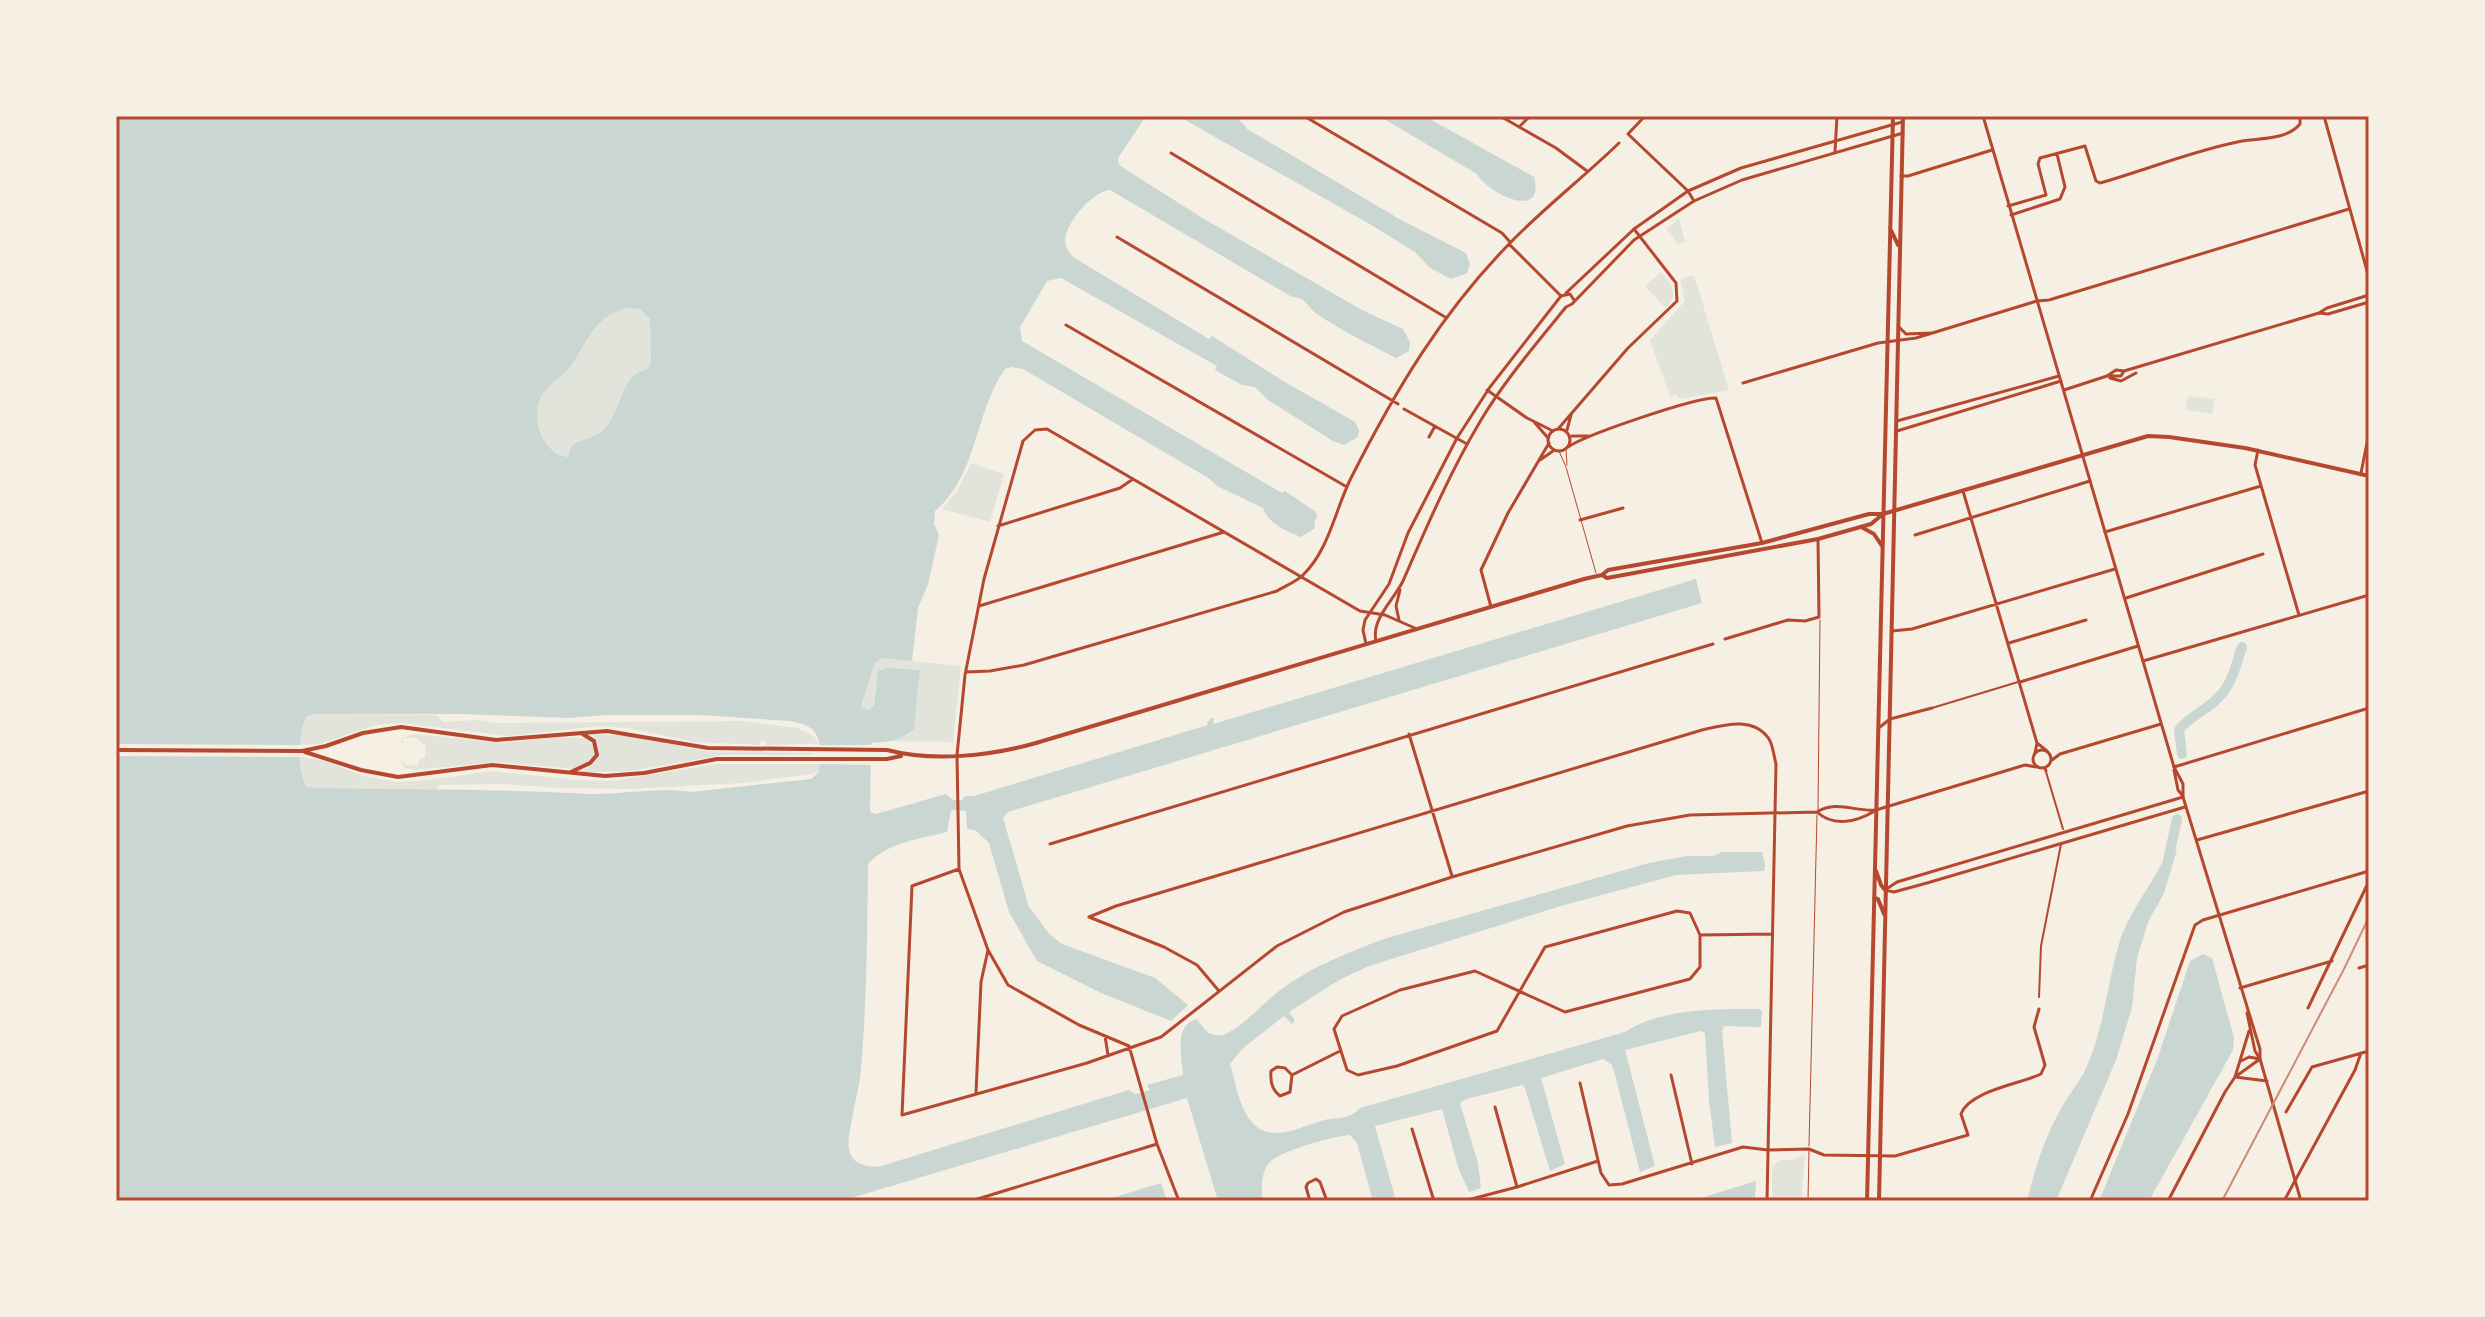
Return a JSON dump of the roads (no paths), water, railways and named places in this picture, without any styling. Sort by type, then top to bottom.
[{"type":"main road","points":[[1867,1201],[1893,116]]},
{"type":"main road","points":[[1879,1201],[1903,119]]},
{"type":"main road","points":[[1890,228],[1900,251]]},
{"type":"main road","points":[[302,751],[361,770],[398,777],[492,765],[565,774],[626,775],[717,759],[876,759],[1015,749],[1608,570],[1762,543],[1869,514],[1883,514],[2152,436],[2258,450],[2369,476]]},
{"type":"main road","points":[[1599,575],[1607,578],[1818,539],[1871,524],[1883,514]]},
{"type":"main road","points":[[1812,540],[1824,527]]},
{"type":"main road","points":[[1861,527],[1874,534],[1882,546]]},
{"type":"main road","points":[[1702,561],[1711,552]]},
{"type":"main road","points":[[1691,555],[1693,563]]},
{"type":"main road","points":[[116,750],[302,751],[363,733],[393,728],[423,728],[506,740],[578,732],[619,732],[708,748],[876,750],[904,755]]},
{"type":"main road","points":[[565,774],[590,763],[597,755],[592,738],[578,732]]},
{"type":"main road","points":[[1875,865],[1878,879],[1885,890]]},
{"type":"main road","points":[[1874,898],[1878,899],[1886,920]]},
{"type":"street","points":[[1304,116],[1502,233],[1566,307]]},
{"type":"street","points":[[1500,116],[1556,148],[1587,171]]},
{"type":"street","points":[[1519,127],[1530,116]]},
{"type":"street","points":[[1645,116],[1628,134],[1688,191],[1694,201]]},
{"type":"street","points":[[1835,152],[1837,116]]},
{"type":"street","points":[[1983,116],[2174,767],[2178,790],[2197,840],[2260,1049],[2260,1059]]},
{"type":"street","points":[[2008,206],[2046,195],[2039,161],[2057,154],[2085,146],[2096,181],[2100,183],[2239,142],[2293,131],[2300,124],[2300,116]]},
{"type":"street","points":[[2324,116],[2369,278]]},
{"type":"street","points":[[1366,644],[1364,625],[1389,584],[1408,533],[1457,438],[1487,390],[1560,298],[1634,229],[1688,191],[1741,168],[1903,119]]},
{"type":"street","points":[[1376,641],[1375,630],[1382,614],[1402,582],[1434,507],[1467,444],[1497,397],[1566,307],[1639,237],[1694,201],[1742,180],[1903,133]]},
{"type":"street","points":[[966,672],[1024,665],[1277,591],[1301,577],[1320,554],[1347,487],[1391,400],[1445,317],[1509,243],[1619,143]]},
{"type":"street","points":[[1901,176],[1992,150]]},
{"type":"street","points":[[1171,153],[1445,317]]},
{"type":"street","points":[[2011,215],[2057,201],[2064,191],[2057,154]]},
{"type":"street","points":[[2039,197],[2041,206]]},
{"type":"street","points":[[1743,383],[1888,341],[1931,333],[2049,300],[2349,209]]},
{"type":"street","points":[[1491,607],[1481,570],[1508,513],[1549,441],[1618,359],[1677,301],[1677,286],[1634,229]]},
{"type":"street","points":[[1117,237],[1398,404]]},
{"type":"street","points":[[1566,293],[1572,295],[1574,300]]},
{"type":"street","points":[[2064,390],[2107,376],[2121,376],[2124,371],[2369,295]]},
{"type":"street","points":[[2355,299],[2356,305]]},
{"type":"street","points":[[2319,313],[2328,314],[2369,302]]},
{"type":"street","points":[[1066,325],[1347,487]]},
{"type":"street","points":[[1898,326],[1906,334],[1931,333]]},
{"type":"street","points":[[2107,376],[2121,381],[2136,373]]},
{"type":"street","points":[[1897,431],[2061,378]]},
{"type":"street","points":[[1487,390],[1535,423],[1568,434],[1588,436]]},
{"type":"street","points":[[1540,460],[1588,436],[1713,397],[1718,399],[1762,543]]},
{"type":"street","points":[[1897,421],[1980,402]]},
{"type":"street","points":[[1404,409],[1467,444]]},
{"type":"street","points":[[1567,448],[1571,415]]},
{"type":"street","points":[[1535,423],[1557,450]]},
{"type":"street","points":[[1429,437],[1435,426]]},
{"type":"street","points":[[1129,1046],[1079,1025],[1008,985],[988,950],[959,869],[957,755],[966,672],[997,527],[1025,437],[1035,430],[1047,429],[1360,611],[1382,614],[1417,629]]},
{"type":"street","points":[[2361,474],[2369,433]]},
{"type":"street","points":[[2258,450],[2255,465],[2299,615]]},
{"type":"street","points":[[997,527],[1120,488],[1133,479]]},
{"type":"street","points":[[1915,535],[2090,481]]},
{"type":"street","points":[[2105,532],[2261,486]]},
{"type":"street","points":[[1963,491],[2037,743],[2034,754],[2036,767]]},
{"type":"street","points":[[1580,520],[1623,508]]},
{"type":"street","points":[[978,606],[1224,532]]},
{"type":"street","points":[[1725,639],[1788,620],[1805,621],[1819,617],[1818,539]]},
{"type":"street","points":[[2124,598],[2263,554]]},
{"type":"street","points":[[1892,631],[1912,629],[2115,569]]},
{"type":"street","points":[[1399,620],[1396,606],[1402,582]]},
{"type":"street","points":[[2143,661],[2369,595]]},
{"type":"street","points":[[2007,643],[2086,620]]},
{"type":"street","points":[[1050,844],[1713,644]]},
{"type":"street","points":[[1878,729],[1890,719],[2138,646]]},
{"type":"street","points":[[2174,767],[2369,708]]},
{"type":"street","points":[[1219,991],[1197,965],[1154,943],[1089,917],[1116,906],[1702,730],[1738,722],[1751,726],[1769,739],[1776,764],[1767,1201]]},
{"type":"street","points":[[2045,770],[2060,754],[2161,724]]},
{"type":"street","points":[[1409,734],[1452,877]]},
{"type":"street","points":[[2037,743],[2052,760]]},
{"type":"street","points":[[2025,765],[2034,754],[2060,754]]},
{"type":"street","points":[[1817,812],[1825,819],[1837,822],[1862,818],[1888,806],[2025,765],[2045,770]]},
{"type":"street","points":[[2039,997],[2041,946],[2063,831],[2045,770]]},
{"type":"street","points":[[2197,840],[2369,791]]},
{"type":"street","points":[[1885,890],[1897,882],[2183,797]]},
{"type":"street","points":[[959,869],[912,886],[902,1115],[1161,1037],[1277,946],[1344,912],[1452,877],[1627,826],[1690,815],[1817,812],[1838,806],[1876,810]]},
{"type":"street","points":[[1885,890],[1894,892],[2186,806]]},
{"type":"street","points":[[2120,816],[2123,825]]},
{"type":"street","points":[[2090,1201],[2128,1114],[2198,922],[2369,871]]},
{"type":"street","points":[[2308,1008],[2369,881]]},
{"type":"street","points":[[1700,935],[1690,913],[1677,911],[1545,947],[1519,992],[1497,1031],[1437,1053],[1358,1075],[1347,1070],[1340,1051],[1334,1029],[1342,1016],[1400,990],[1475,971],[1519,992],[1565,1012],[1690,979],[1700,967],[1700,935]]},
{"type":"street","points":[[1700,935],[1772,934]]},
{"type":"street","points":[[976,1093],[981,982],[988,950]]},
{"type":"street","points":[[2240,988],[2332,961]]},
{"type":"street","points":[[2359,968],[2369,965]]},
{"type":"street","points":[[1580,1083],[1601,1173],[1609,1185],[1622,1184],[1743,1147],[1809,1149],[1824,1155],[1895,1156],[1968,1135],[1961,1114],[1965,1106],[1996,1089],[2037,1076],[2043,1071],[2045,1065],[2034,1027],[2039,1009]]},
{"type":"street","points":[[2247,1010],[2249,1031],[2267,1081],[2301,1201]]},
{"type":"street","points":[[2168,1201],[2235,1077],[2249,1031]]},
{"type":"street","points":[[1105,1036],[1108,1055]]},
{"type":"street","points":[[1129,1046],[1157,1144],[1179,1201]]},
{"type":"street","points":[[1292,1075],[1340,1051]]},
{"type":"street","points":[[2286,1112],[2312,1067],[2369,1051]]},
{"type":"street","points":[[2284,1201],[2355,1070],[2361,1053]]},
{"type":"street","points":[[2241,1061],[2249,1057],[2260,1059]]},
{"type":"street","points":[[2235,1077],[2260,1059]]},
{"type":"street","points":[[1277,1067],[1285,1068],[1292,1075],[1290,1092],[1280,1096],[1275,1092],[1271,1071],[1277,1067]]},
{"type":"street","points":[[1671,1075],[1692,1164]]},
{"type":"street","points":[[2235,1077],[2267,1081]]},
{"type":"street","points":[[1495,1107],[1517,1187]]},
{"type":"street","points":[[1412,1129],[1434,1201]]},
{"type":"street","points":[[971,1201],[1157,1144]]},
{"type":"street","points":[[1464,1201],[1598,1161]]},
{"type":"street","points":[[1310,1201],[1306,1187],[1316,1179],[1327,1201]]},
{"type":"lane","points":[[1566,467],[1567,448]]},
{"type":"lane","points":[[1557,450],[1566,467],[1599,575]]},
{"type":"lane","points":[[1808,1201],[1819,617]]},
{"type":"waterway","points":[[2182,754],[2179,730],[2223,693],[2242,647]]},
{"type":"waterway","points":[[2168,860],[2177,819]]},
{"type":"railway","points":[[2222,1201],[2369,917]]}]
